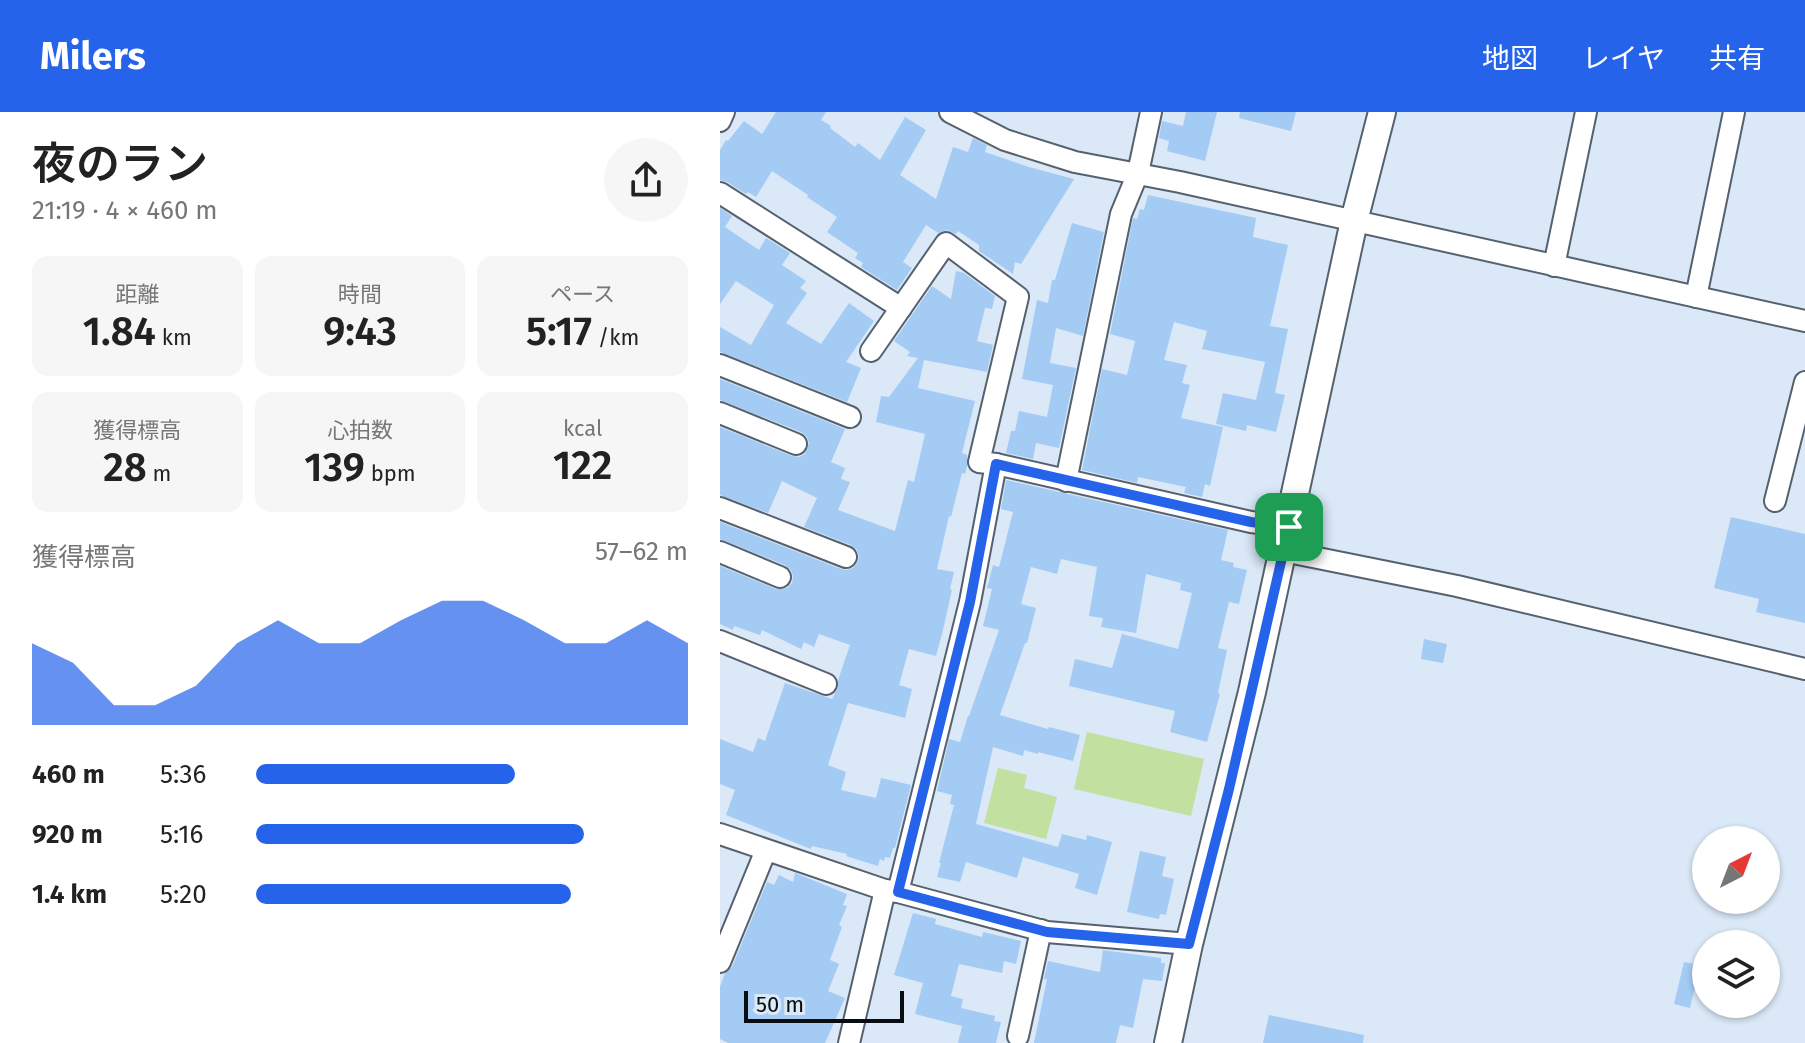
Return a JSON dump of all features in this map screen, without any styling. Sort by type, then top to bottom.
[{"type":"street","points":[[720,121],[724,112]]},
{"type":"street","points":[[950,112],[1005,140],[1075,162],[1138,173],[1805,321]]},
{"type":"street","points":[[1066,481],[1121,214],[1138,173],[1151,112]]},
{"type":"street","points":[[1168,1043],[1286,539],[1354,221],[1382,112]]},
{"type":"street","points":[[1554,266],[1586,112]]},
{"type":"street","points":[[1696,297],[1734,112]]},
{"type":"street","points":[[720,193],[901,308]]},
{"type":"street","points":[[871,351],[946,243],[1018,297],[979,462],[1251,522],[1286,539],[1457,586],[1805,669]]},
{"type":"street","points":[[720,365],[850,417]]},
{"type":"street","points":[[1775,501],[1805,382]]},
{"type":"street","points":[[720,413],[796,444]]},
{"type":"street","points":[[849,1043],[970,602],[996,464]]},
{"type":"street","points":[[720,508],[846,557]]},
{"type":"street","points":[[720,552],[780,577]]},
{"type":"street","points":[[720,641],[826,684]]},
{"type":"street","points":[[720,834],[892,891],[1041,930],[1189,944]]},
{"type":"street","points":[[720,962],[766,850]]},
{"type":"street","points":[[1018,1036],[1041,930]]},
{"type":"green space","points":[[1087,732],[1204,759],[1191,816],[1074,789]]},
{"type":"green space","points":[[998,768],[1027,775],[1024,788],[1057,797],[1046,839],[984,823]]},
{"type":"building","points":[[776,112],[826,112],[821,120],[830,128],[855,147],[858,143],[880,160],[905,117],[926,130],[900,175],[936,199],[953,147],[968,152],[973,138],[987,145],[985,152],[1074,179],[1021,264],[1015,262],[1013,274],[979,251],[979,245],[958,231],[956,234],[947,230],[938,233],[926,225],[903,262],[912,268],[897,290],[861,267],[863,263],[855,258],[858,253],[827,232],[837,217],[772,171],[756,197],[720,180],[720,150],[726,140],[744,121],[762,134]]},
{"type":"building","points":[[1186,112],[1217,112],[1205,161],[1167,151],[1169,141],[1159,138],[1162,121],[1183,126]]},
{"type":"building","points":[[1240,112],[1296,112],[1291,131],[1239,118]]},
{"type":"building","points":[[1148,195],[1256,218],[1253,237],[1288,245],[1270,326],[1288,329],[1275,393],[1285,395],[1276,432],[1247,425],[1246,431],[1216,424],[1223,393],[1256,400],[1265,362],[1202,349],[1207,331],[1174,322],[1164,360],[1187,365],[1182,383],[1190,385],[1181,418],[1223,427],[1210,486],[1205,484],[1202,497],[1184,493],[1186,487],[1138,477],[1137,483],[1082,470],[1102,369],[1127,375],[1135,341],[1110,334],[1133,218],[1137,219],[1140,209],[1144,210]]},
{"type":"building","points":[[720,208],[732,216],[725,227],[759,250],[766,238],[790,253],[782,265],[806,281],[800,288],[807,293],[786,323],[821,344],[849,303],[874,321],[846,362],[861,368],[847,402],[720,352],[720,327],[751,345],[774,305],[736,281],[720,304]]},
{"type":"building","points":[[1072,223],[1104,232],[1083,336],[1056,328],[1050,363],[1076,368],[1059,448],[1036,443],[1033,459],[1006,453],[1019,411],[1047,417],[1053,385],[1022,379],[1037,300],[1048,303],[1052,280],[1055,280]]},
{"type":"building","points":[[956,271],[964,273],[995,296],[992,309],[985,308],[977,341],[993,345],[987,372],[924,360],[918,388],[975,401],[962,453],[967,455],[967,466],[949,516],[937,569],[954,572],[942,634],[936,656],[909,649],[899,685],[912,689],[905,718],[848,703],[828,765],[846,772],[841,790],[876,798],[881,778],[911,785],[895,848],[890,858],[880,859],[878,866],[847,854],[812,846],[811,849],[726,815],[735,790],[720,784],[720,739],[753,752],[758,738],[765,741],[785,683],[832,699],[850,645],[819,634],[814,647],[804,642],[801,649],[762,630],[760,635],[720,624],[720,566],[776,589],[787,588],[793,576],[785,565],[720,539],[720,522],[841,569],[853,568],[859,556],[851,545],[804,527],[817,498],[782,481],[768,513],[720,495],[720,427],[792,456],[805,454],[809,443],[801,432],[720,400],[720,379],[845,429],[831,462],[845,468],[841,479],[850,482],[838,510],[895,531],[908,480],[914,482],[925,434],[876,422],[881,396],[889,397],[918,358],[907,356],[910,352],[894,341],[932,286],[951,299]]},
{"type":"building","points":[[1006,480],[1228,530],[1221,560],[1247,570],[1239,604],[1229,602],[1218,648],[1227,650],[1220,694],[1207,742],[1170,732],[1175,711],[1069,686],[1075,659],[1112,668],[1122,634],[1178,649],[1192,593],[1180,590],[1181,583],[1146,574],[1136,633],[1101,627],[1103,618],[1089,616],[1097,567],[1061,559],[1057,574],[1031,567],[1021,604],[1036,608],[1027,643],[1000,715],[1080,735],[1073,761],[1024,750],[1023,756],[993,747],[976,824],[1058,847],[1062,834],[1086,840],[1087,835],[1112,842],[1097,895],[1075,888],[1079,874],[1023,857],[1017,878],[966,862],[960,882],[937,877],[954,805],[950,804],[952,795],[937,791],[949,739],[960,742],[999,630],[983,626],[992,589],[987,588],[993,565],[999,567],[1013,512],[1001,509]]},
{"type":"building","points":[[1731,517],[1805,534],[1805,623],[1756,612],[1759,599],[1714,588]]},
{"type":"building","points":[[1424,639],[1447,644],[1443,663],[1421,659]]},
{"type":"building","points":[[1140,851],[1166,857],[1162,876],[1174,879],[1166,915],[1160,914],[1159,919],[1127,912]]},
{"type":"building","points":[[795,873],[847,894],[843,905],[847,906],[839,925],[842,927],[830,960],[839,964],[828,991],[845,998],[825,1043],[728,1043],[720,1039],[720,987],[725,973],[732,967],[767,882],[774,885],[779,875],[793,882]]},
{"type":"building","points":[[913,913],[936,919],[935,924],[982,937],[983,932],[1021,941],[1016,964],[1004,961],[1002,973],[959,964],[951,996],[963,999],[961,1008],[995,1016],[994,1021],[1001,1022],[996,1043],[958,1043],[962,1026],[915,1014],[923,983],[894,975]]},
{"type":"building","points":[[1103,950],[1161,958],[1161,963],[1165,963],[1162,981],[1143,979],[1133,1028],[1120,1025],[1116,1043],[1034,1043],[1048,961],[1100,972]]},
{"type":"building","points":[[1684,962],[1692,964],[1690,1008],[1674,1004]]},
{"type":"building","points":[[1269,1015],[1364,1035],[1363,1043],[1263,1043]]},
{"type":"route","points":[[996,464],[1251,522],[1289,527],[1229,789],[1189,944],[1047,932],[898,892],[970,602],[996,464]]}]
